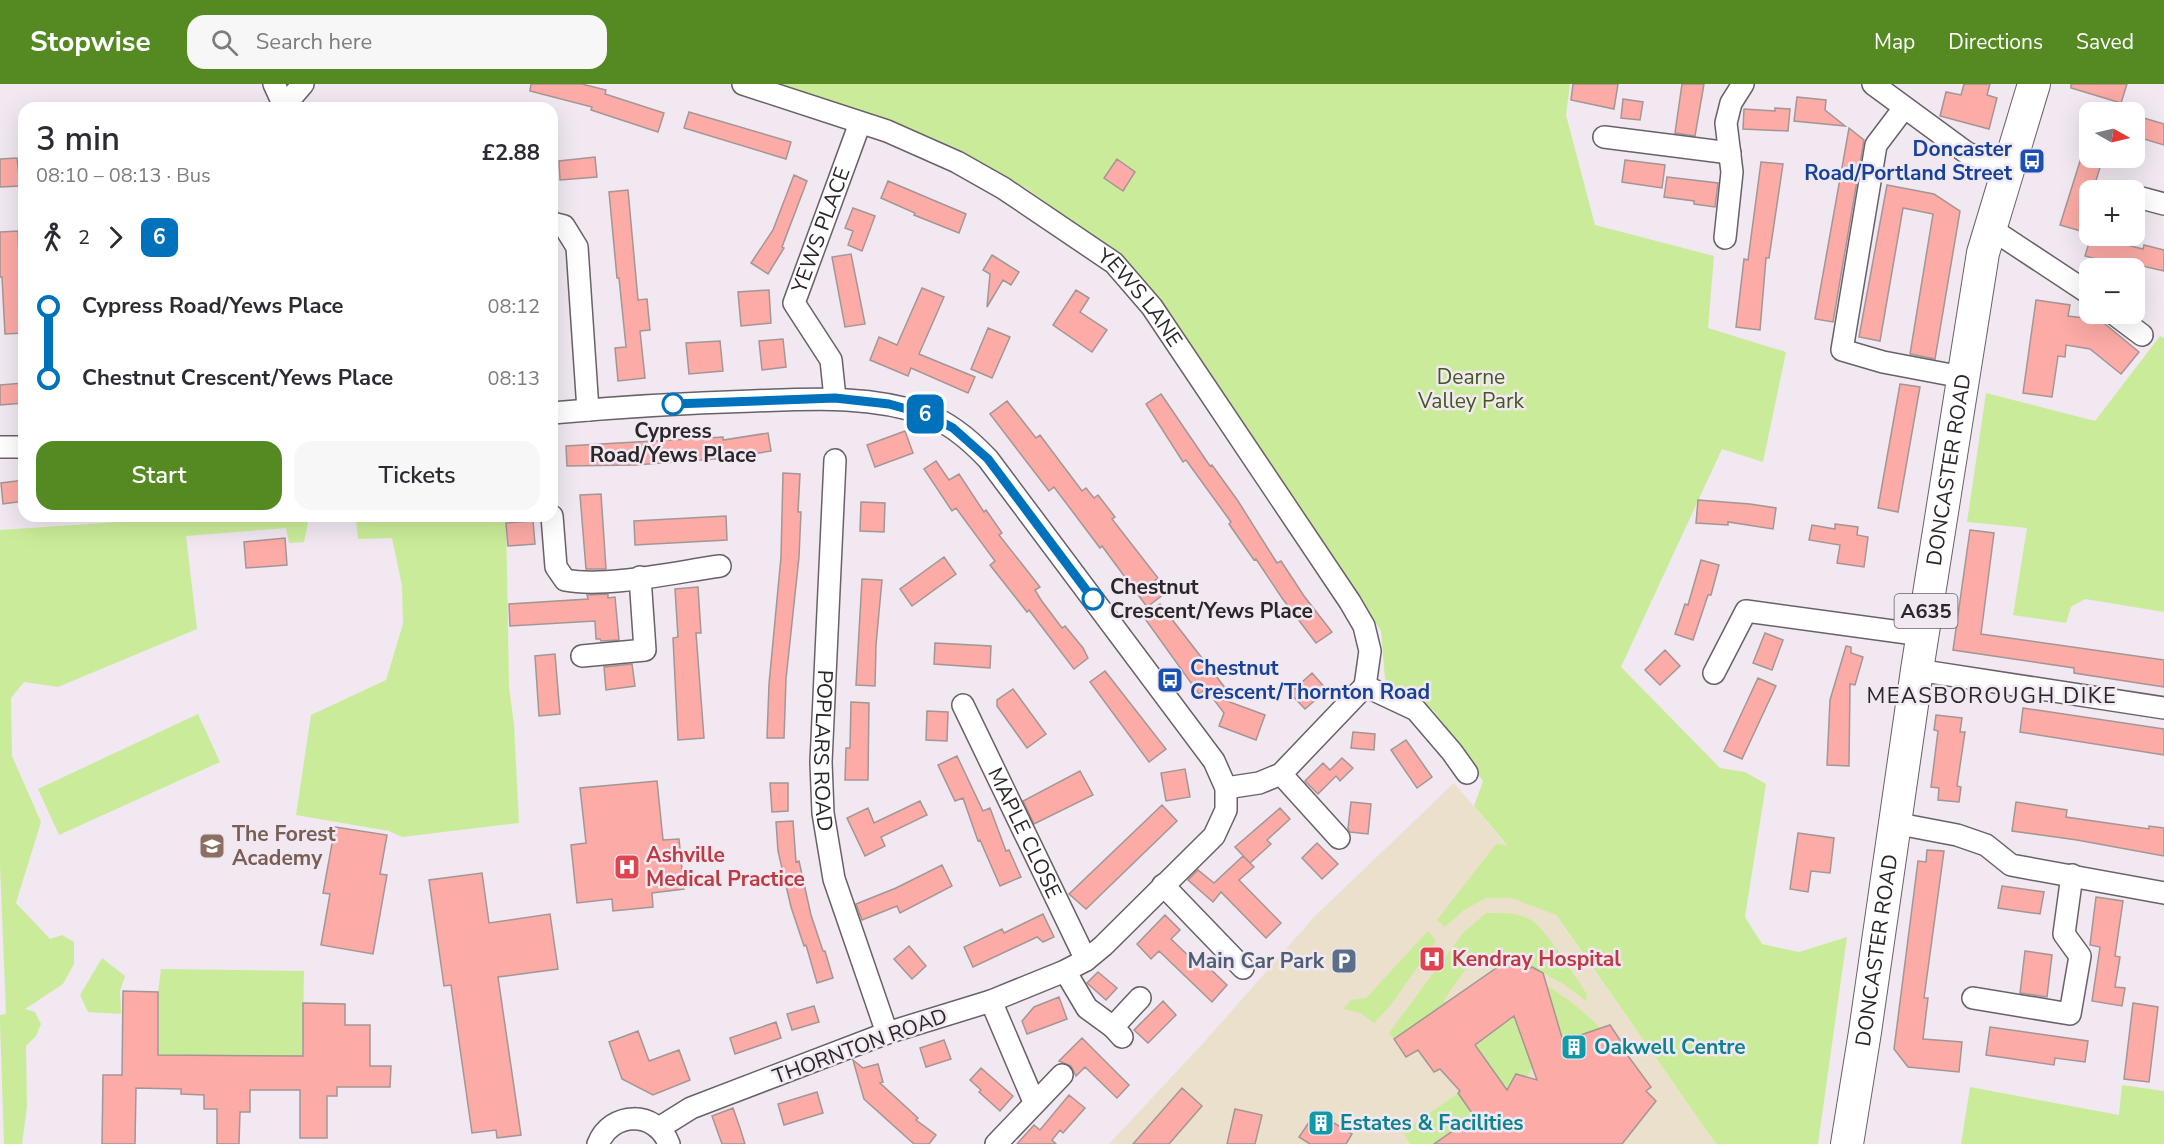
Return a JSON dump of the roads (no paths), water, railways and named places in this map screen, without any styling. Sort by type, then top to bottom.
[{"type":"highway","name":"DONCASTER ROAD","points":[[1847,1144],[1922,635],[1983,253],[2034,84]]},
{"type":"street","points":[[274,84],[283,102]]},
{"type":"street","points":[[288,102],[303,84]]},
{"type":"street","name":"YEWS LANE","points":[[743,84],[907,138],[957,162],[1003,188],[1114,263],[1152,307],[1350,602],[1364,626],[1370,651],[1365,686]]},
{"type":"street","points":[[1725,238],[1732,172],[1726,123],[1731,103],[1743,84]]},
{"type":"street","points":[[1873,84],[1966,153],[2008,168]]},
{"type":"street","points":[[1904,108],[1876,145],[1842,350],[1882,362],[1962,377]]},
{"type":"street","name":"YEWS PLACE","points":[[835,398],[831,360],[794,303],[860,123]]},
{"type":"street","points":[[1604,137],[1730,153]]},
{"type":"street","points":[[2145,199],[2164,204]]},
{"type":"street","points":[[558,224],[564,226],[577,247],[588,410]]},
{"type":"street","points":[[1990,228],[2079,287]]},
{"type":"street","points":[[2127,324],[2142,335]]},
{"type":"street","points":[[558,412],[689,403],[835,398],[889,404],[928,415],[953,428],[979,449],[1214,761],[1226,788],[1259,783],[1281,774],[1365,686],[1416,710],[1467,773]]},
{"type":"street","points":[[0,447],[18,447]]},
{"type":"street","name":"POPLARS ROAD","points":[[835,460],[821,762],[824,813],[834,879],[887,1033]]},
{"type":"street","points":[[552,522],[556,567],[565,579],[580,583],[720,566]]},
{"type":"street","points":[[582,656],[645,650],[640,577]]},
{"type":"street","points":[[1714,673],[1746,611],[1922,635]]},
{"type":"street","points":[[1917,670],[2164,708]]},
{"type":"street","name":"MAPLE CLOSE","points":[[963,705],[1086,960]]},
{"type":"street","points":[[1281,774],[1339,838]]},
{"type":"street","name":"THORNTON ROAD","points":[[598,1144],[607,1129],[626,1119],[638,1118],[649,1121],[664,1136],[691,1108],[887,1033],[991,1001],[1086,960],[1214,836],[1226,810],[1226,788]]},
{"type":"street","points":[[1894,823],[1957,835],[1986,845],[2011,865],[2164,893]]},
{"type":"street","points":[[1973,998],[2070,1014],[2080,956],[2064,934],[2072,875]]},
{"type":"street","points":[[1163,885],[1243,968]]},
{"type":"street","points":[[1065,971],[1087,1008],[1118,1032],[1140,998]]},
{"type":"street","points":[[991,1001],[1034,1102]]},
{"type":"street","points":[[996,1144],[1062,1075]]},
{"type":"place","name":"Doncaster Road/Portland Street","points":[[2032,161]]},
{"type":"place","name":"Cypress Road/Yews Place","points":[[673,404]]},
{"type":"place","name":"Chestnut Crescent/Yews Place","points":[[1093,599]]},
{"type":"place","name":"Chestnut Crescent/Thornton Road","points":[[1170,680]]},
{"type":"place","name":"The Forest Academy","points":[[212,846]]},
{"type":"place","name":"Ashville Medical Practice","points":[[627,867]]},
{"type":"place","name":"Kendray Hospital","points":[[1432,959]]},
{"type":"place","name":"Main Car Park","points":[[1344,961]]},
{"type":"place","name":"Oakwell Centre","points":[[1574,1047]]},
{"type":"place","name":"Estates & Facilities","points":[[1321,1123]]},
{"type":"district","name":"MEASBOROUGH DIKE","points":[[1992,696]]},
{"type":"park label","name":"Dearne Valley Park","points":[[1471,389]]}]
